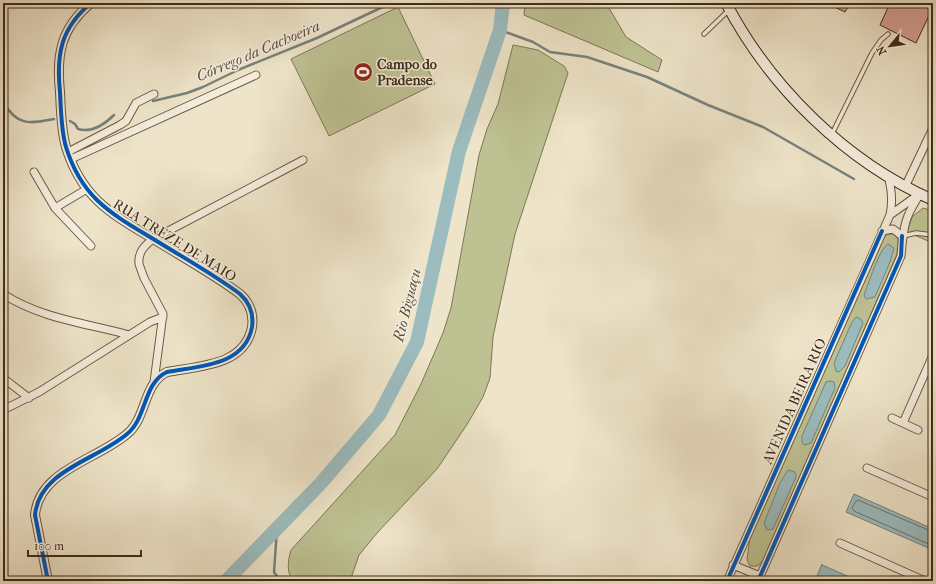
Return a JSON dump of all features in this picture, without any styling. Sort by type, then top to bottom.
[{"type":"main road","points":[[727,6],[746,38],[780,81],[802,106],[832,135],[866,162],[905,187],[933,200]]},
{"type":"street","name":"RUA TREZE DE MAIO","points":[[91,3],[72,22],[65,35],[60,54],[59,82],[64,138],[69,155],[87,188],[108,212],[240,294],[249,304],[253,320],[245,345],[233,356],[214,363],[167,372],[154,382]]},
{"type":"street","points":[[69,155],[256,75]]},
{"type":"street","points":[[69,155],[120,125],[126,120],[136,104],[154,94]]},
{"type":"street","points":[[905,187],[933,128]]},
{"type":"street","points":[[48,581],[35,515],[36,504],[39,497],[57,476],[120,440],[132,431],[138,422],[154,382],[164,317],[139,264],[140,253],[153,239],[303,160]]},
{"type":"street","points":[[34,172],[54,208],[91,246]]},
{"type":"street","name":"AVENIDA BEIRA RIO","points":[[726,581],[890,215],[892,189],[888,176]]},
{"type":"street","points":[[54,208],[87,188]]},
{"type":"street","points":[[733,565],[759,579],[901,256],[902,236],[912,207],[920,194]]},
{"type":"street","name":"AVENIDA BEIRA RIO","points":[[890,215],[920,194]]},
{"type":"street","points":[[882,230],[893,229],[902,236]]},
{"type":"street","points":[[3,294],[55,318],[100,327],[129,335]]},
{"type":"street","points":[[3,410],[29,398],[150,322],[164,317]]},
{"type":"street","points":[[903,423],[933,355]]},
{"type":"street","points":[[3,378],[29,398]]},
{"type":"street","points":[[892,418],[918,430]]},
{"type":"street","points":[[867,468],[933,497]]},
{"type":"street","points":[[840,543],[926,581]]},
{"type":"lane","points":[[704,34],[727,6]]},
{"type":"lane","points":[[832,135],[872,53],[881,40],[888,34]]},
{"type":"lane","points":[[902,236],[916,233],[933,235]]},
{"type":"green space","points":[[525,3],[606,3],[626,37],[662,60],[658,72],[524,15]]},
{"type":"green space","name":"Campo do Pradense","points":[[398,7],[435,84],[329,136],[291,59]]},
{"type":"green space","points":[[513,45],[538,50],[564,66],[568,73],[515,234],[493,337],[490,378],[483,397],[468,423],[437,469],[377,533],[359,555],[350,581],[293,581],[289,573],[288,566],[291,550],[395,435],[421,384],[443,333],[451,308],[479,155],[487,129],[498,104]]},
{"type":"green space","points":[[923,208],[933,211],[933,243],[907,232],[912,217]]},
{"type":"green space","points":[[888,234],[893,234],[898,239],[897,254],[764,559],[758,566],[750,566],[747,560],[750,537],[880,240]]},
{"type":"water","points":[[888,244],[894,248],[890,262],[875,297],[866,299],[864,295],[874,268],[881,253]]},
{"type":"water","points":[[856,317],[861,319],[863,323],[845,366],[839,372],[836,371],[834,363],[852,322]]},
{"type":"water","points":[[826,382],[834,382],[835,388],[811,443],[804,445],[802,442],[802,436]]},
{"type":"water","points":[[788,470],[795,472],[796,477],[773,529],[767,530],[764,523],[780,483]]},
{"type":"water","points":[[854,494],[933,529],[933,550],[846,512]]},
{"type":"water","points":[[822,565],[859,581],[815,581]]},
{"type":"building","points":[[826,3],[850,3],[845,12]]},
{"type":"building","points":[[890,3],[933,3],[933,7],[916,43],[880,25]]},
{"type":"waterway","name":"Córrego da Cachoeira","points":[[153,101],[187,93],[203,87],[238,70],[317,38],[391,3]]},
{"type":"waterway","name":"Rio Biguaçu","points":[[226,581],[321,483],[379,415],[417,342],[459,151],[500,30],[503,3]]},
{"type":"waterway","points":[[500,30],[533,42],[550,52],[587,57],[647,77],[708,105],[763,127],[854,179]]},
{"type":"waterway","name":"Córrego da Cachoeira","points":[[3,102],[13,115],[24,121],[37,122],[54,119]]},
{"type":"waterway","name":"Córrego da Cachoeira","points":[[70,121],[75,124],[78,129],[88,130],[102,125],[114,115]]},
{"type":"waterway","points":[[277,529],[274,572],[280,581]]},
{"type":"cycle path","points":[[48,581],[35,515],[39,500],[47,487],[58,476],[71,467],[115,443],[127,434],[138,419],[149,392],[159,377],[167,372],[219,362],[230,357],[240,350],[248,340],[252,327],[252,313],[246,301],[240,294],[112,213],[90,192],[81,180],[73,165],[66,147],[62,127],[59,78],[60,54],[67,32],[73,22],[91,3]]},
{"type":"cycle path","points":[[727,581],[882,231]]},
{"type":"cycle path","points":[[758,581],[901,256],[902,236]]},
{"type":"place","name":"Campo do Pradense","points":[[363,72]]}]
